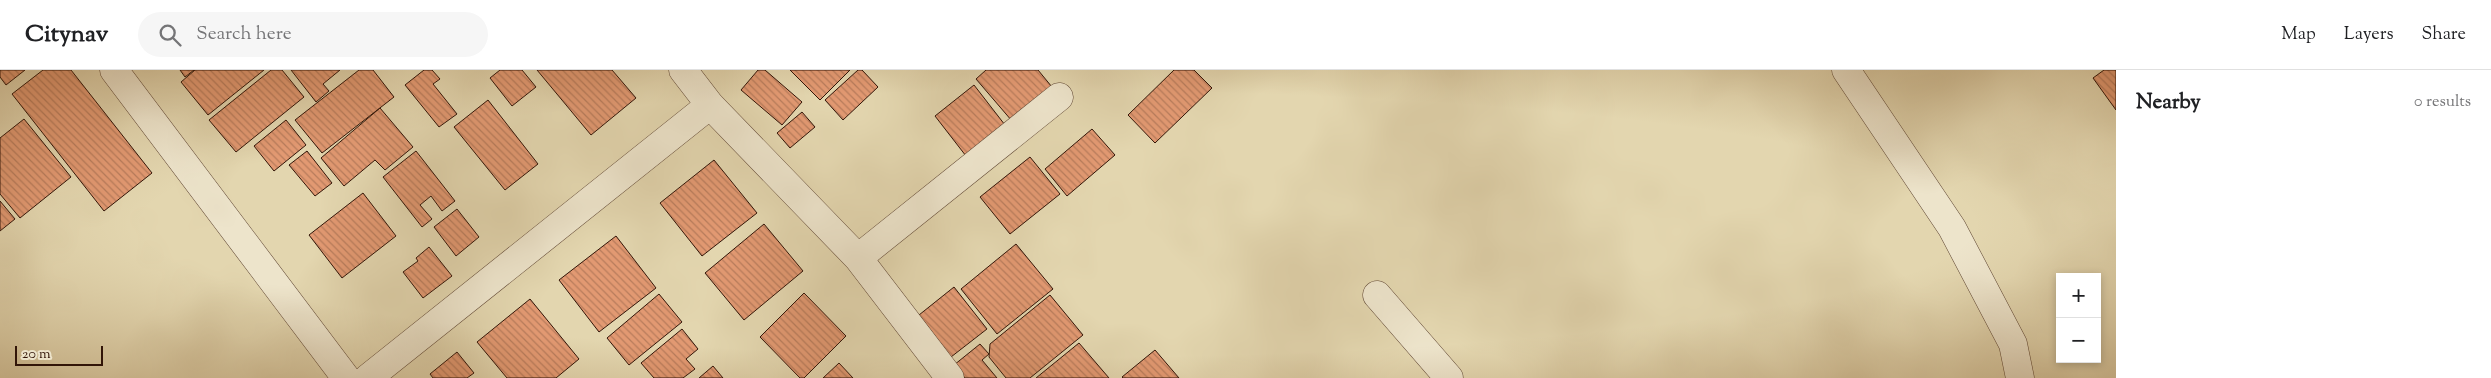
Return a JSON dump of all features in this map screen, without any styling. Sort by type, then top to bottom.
[{"type":"street","points":[[114,70],[346,378]]},
{"type":"street","points":[[683,70],[710,105],[858,258],[950,378]]},
{"type":"street","points":[[1846,70],[1952,228],[2013,344],[2020,378]]},
{"type":"street","points":[[858,258],[1059,97]]},
{"type":"street","points":[[368,378],[710,105]]},
{"type":"street","points":[[1378,295],[1449,378]]},
{"type":"building","points":[[0,70],[25,70],[6,85],[0,77]]},
{"type":"building","points":[[43,70],[71,70],[152,173],[104,211],[12,94]]},
{"type":"building","points":[[180,70],[194,70],[185,77]]},
{"type":"building","points":[[195,70],[264,70],[208,115],[181,82]]},
{"type":"building","points":[[271,70],[282,70],[304,97],[236,152],[209,120]]},
{"type":"building","points":[[291,70],[340,70],[323,84],[329,91],[316,102]]},
{"type":"building","points":[[359,70],[373,70],[394,97],[322,153],[295,120]]},
{"type":"building","points":[[424,70],[432,70],[440,79],[433,84],[457,114],[439,127],[405,85]]},
{"type":"building","points":[[500,70],[522,70],[536,87],[512,106],[490,78]]},
{"type":"building","points":[[537,70],[612,70],[636,98],[591,135]]},
{"type":"building","points":[[758,70],[765,70],[802,102],[782,125],[741,90]]},
{"type":"building","points":[[790,70],[850,70],[820,100]]},
{"type":"building","points":[[858,70],[862,70],[878,87],[843,120],[825,100]]},
{"type":"building","points":[[986,70],[1038,70],[1052,87],[1012,121],[976,79]]},
{"type":"building","points":[[1174,70],[1194,70],[1212,88],[1155,143],[1128,115]]},
{"type":"building","points":[[2104,70],[2116,70],[2116,110],[2093,78]]},
{"type":"building","points":[[974,85],[1005,125],[966,156],[935,116]]},
{"type":"building","points":[[488,100],[538,164],[505,190],[454,127]]},
{"type":"building","points":[[380,108],[413,147],[385,170],[375,160],[344,186],[321,158]]},
{"type":"building","points":[[802,112],[815,127],[790,148],[777,133]]},
{"type":"building","points":[[24,119],[71,177],[20,218],[0,194],[0,138]]},
{"type":"building","points":[[286,120],[306,145],[274,171],[254,146]]},
{"type":"building","points":[[1092,129],[1115,155],[1067,196],[1045,169]]},
{"type":"building","points":[[307,151],[332,183],[315,196],[289,165]]},
{"type":"building","points":[[416,151],[455,201],[442,211],[431,196],[420,205],[432,219],[422,227],[383,177]]},
{"type":"building","points":[[1030,157],[1060,194],[1010,234],[980,197]]},
{"type":"building","points":[[714,160],[757,213],[702,256],[660,203]]},
{"type":"building","points":[[363,193],[396,236],[342,278],[309,235]]},
{"type":"building","points":[[0,201],[15,219],[0,231]]},
{"type":"building","points":[[457,209],[479,237],[456,256],[434,227]]},
{"type":"building","points":[[764,224],[803,271],[744,320],[705,273]]},
{"type":"building","points":[[616,236],[656,288],[599,332],[559,280]]},
{"type":"building","points":[[1016,244],[1053,289],[997,334],[961,289]]},
{"type":"building","points":[[429,247],[452,276],[423,298],[403,272],[418,261],[416,258]]},
{"type":"building","points":[[954,287],[987,329],[951,357],[919,315]]},
{"type":"building","points":[[804,293],[846,336],[804,378],[800,378],[760,337]]},
{"type":"building","points":[[659,294],[682,322],[629,365],[607,338]]},
{"type":"building","points":[[1050,295],[1083,335],[1030,378],[1006,378],[989,357],[990,344]]},
{"type":"building","points":[[530,299],[579,359],[556,378],[507,378],[477,342]]},
{"type":"building","points":[[682,329],[698,349],[686,359],[695,369],[683,378],[654,378],[641,363]]},
{"type":"building","points":[[1079,343],[1109,378],[1036,378]]},
{"type":"building","points":[[980,344],[989,354],[982,360],[997,378],[965,378],[954,365]]},
{"type":"building","points":[[1155,350],[1179,378],[1122,377]]},
{"type":"building","points":[[457,352],[474,373],[467,378],[433,378],[430,374]]},
{"type":"building","points":[[839,363],[853,378],[823,378]]},
{"type":"building","points":[[713,366],[723,378],[699,378]]}]
